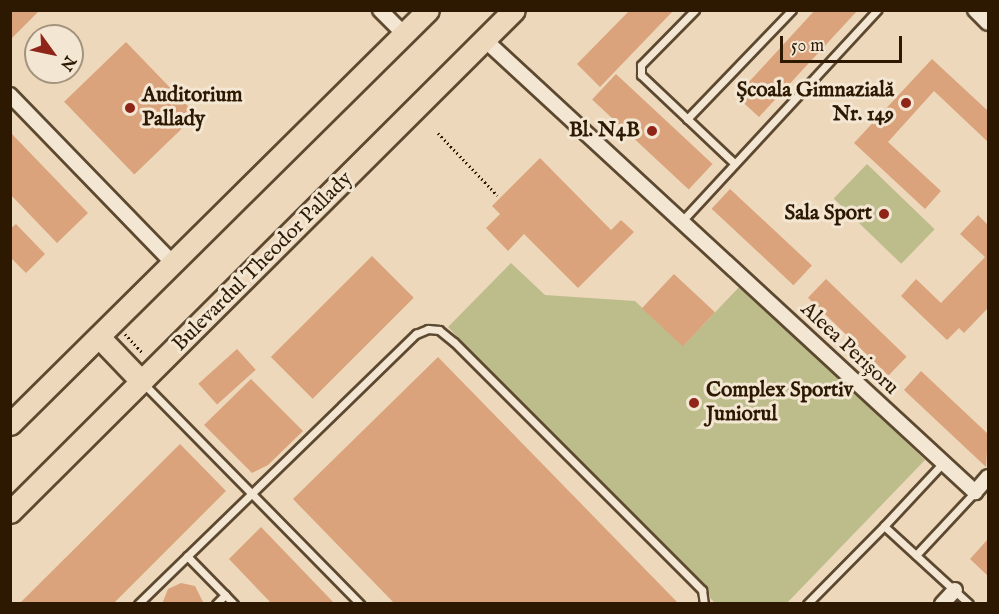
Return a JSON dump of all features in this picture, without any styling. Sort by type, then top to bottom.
[{"type":"main road","points":[[10,424],[428,10]]},
{"type":"main road","name":"Bulevardul Theodor Pallady","points":[[10,512],[514,10]]},
{"type":"main road","points":[[106,330],[142,382]]},
{"type":"street","points":[[975,10],[988,23]]},
{"type":"street","points":[[381,11],[404,34]]},
{"type":"street","name":"Aleea Perișoru","points":[[485,40],[975,492]]},
{"type":"street","points":[[10,95],[173,263]]},
{"type":"street","points":[[975,492],[988,477]]},
{"type":"street","points":[[942,603],[955,590]]},
{"type":"lane","points":[[694,10],[641,65],[641,75],[735,164]]},
{"type":"lane","points":[[687,119],[792,10]]},
{"type":"lane","points":[[681,222],[877,10]]},
{"type":"lane","points":[[138,603],[416,334],[428,329],[440,330],[702,590],[704,603]]},
{"type":"lane","points":[[142,382],[360,603]]},
{"type":"lane","points":[[807,603],[943,463]]},
{"type":"lane","points":[[916,555],[975,492]]},
{"type":"lane","points":[[884,526],[969,603]]},
{"type":"lane","points":[[187,556],[234,603]]},
{"type":"lane","points":[[216,603],[225,594]]},
{"type":"path","points":[[438,133],[497,195]]},
{"type":"path","points":[[106,330],[157,367]]},
{"type":"green space","name":"Sala Sport","points":[[867,164],[935,229],[901,264],[834,199]]},
{"type":"green space","name":"Complex Sportiv Juniorul","points":[[511,263],[545,295],[635,301],[683,346],[742,284],[925,460],[787,603],[715,603],[448,327]]},
{"type":"building","points":[[10,10],[40,10],[24,24],[10,40]]},
{"type":"building","points":[[630,10],[674,10],[600,87],[577,64]]},
{"type":"building","points":[[815,10],[858,10],[759,117],[736,96]]},
{"type":"building","name":"Auditorium Pallady","points":[[126,42],[196,115],[134,174],[64,102]]},
{"type":"building","points":[[932,59],[988,111],[988,142],[934,91],[888,142],[941,191],[925,209],[854,143]]},
{"type":"building","name":"Bl. N4B","points":[[616,74],[713,164],[689,190],[592,100]]},
{"type":"building","points":[[10,132],[88,213],[57,243],[10,194]]},
{"type":"building","points":[[540,158],[611,230],[621,220],[634,232],[578,288],[524,234],[508,251],[486,228],[500,214],[492,206]]},
{"type":"building","points":[[730,189],[812,265],[793,285],[712,209]]},
{"type":"building","points":[[978,215],[988,225],[988,308],[964,333],[959,328],[947,340],[901,296],[916,279],[941,303],[985,257],[960,234]]},
{"type":"building","points":[[16,224],[45,254],[26,273],[10,257],[10,229]]},
{"type":"building","points":[[372,256],[414,298],[313,399],[271,357]]},
{"type":"building","points":[[674,274],[715,312],[683,347],[642,308]]},
{"type":"building","points":[[826,279],[907,357],[889,376],[808,298]]},
{"type":"building","points":[[237,349],[256,370],[217,405],[198,384]]},
{"type":"building","points":[[438,357],[679,604],[395,604],[293,499]]},
{"type":"building","points":[[921,371],[988,434],[986,467],[904,390]]},
{"type":"building","points":[[251,379],[303,431],[268,465],[252,473],[204,425]]},
{"type":"building","points":[[180,444],[226,491],[113,604],[19,604]]},
{"type":"building","points":[[261,527],[335,604],[272,604],[229,559]]},
{"type":"building","points":[[988,539],[988,576],[970,559]]},
{"type":"building","points":[[181,583],[195,586],[204,604],[162,604],[168,589]]},
{"type":"place","name":"Școala Gimnazială Nr. 149","points":[[906,103]]},
{"type":"place","name":"Auditorium Pallady","points":[[130,108]]},
{"type":"place","name":"Bl. N4B","points":[[652,131]]},
{"type":"place","name":"Sala Sport","points":[[884,214]]},
{"type":"place","name":"Complex Sportiv Juniorul","points":[[694,403]]}]
